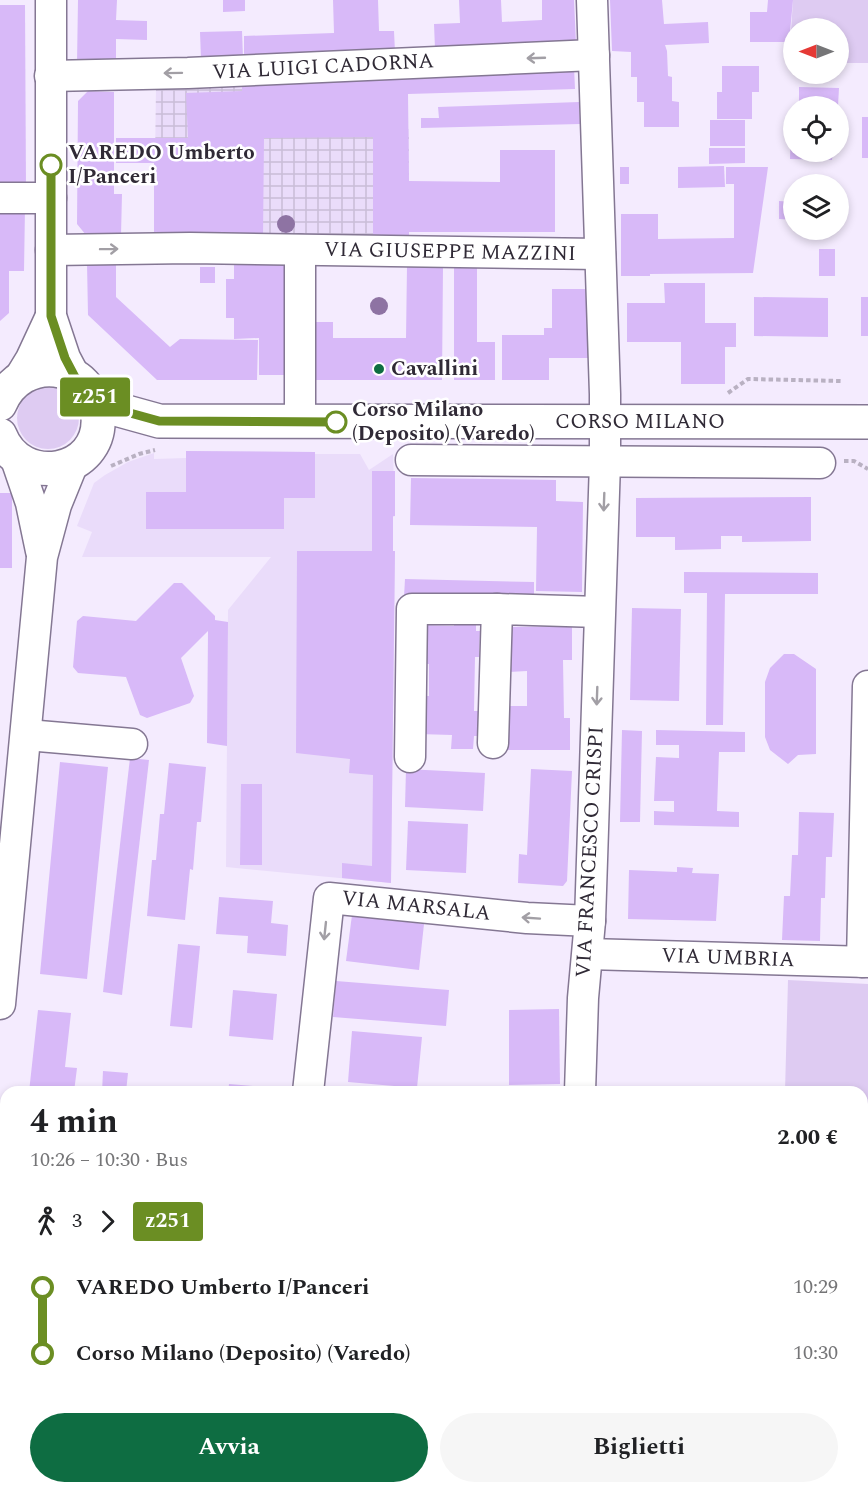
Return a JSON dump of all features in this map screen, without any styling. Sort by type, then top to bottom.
[{"type":"main road","points":[[6,394],[34,371],[48,369],[62,371],[82,384],[96,404],[98,418],[96,432],[82,453]]},
{"type":"main road","name":"CORSO MILANO","points":[[82,384],[112,408],[159,421]]},
{"type":"main road","name":"CORSO MILANO","points":[[5,444],[27,465],[40,469],[53,469],[132,427],[159,421],[868,422]]},
{"type":"street","points":[[51,0],[51,316],[65,358],[82,384]]},
{"type":"street","name":"VIA FRANCESCO CRISPI","points":[[580,1086],[583,998],[590,921],[605,462],[592,0]]},
{"type":"street","name":"VIA LUIGI CADORNA","points":[[51,76],[188,73],[594,55]]},
{"type":"street","points":[[0,198],[51,198]]},
{"type":"street","name":"VIA GIUSEPPE MAZZINI","points":[[51,250],[190,248],[600,254]]},
{"type":"street","name":"VIA GIUSEPPE MAZZINI","points":[[300,250],[300,422]]},
{"type":"street","points":[[6,394],[31,359],[51,316]]},
{"type":"street","points":[[5,444],[30,503],[42,558]]},
{"type":"street","points":[[0,1004],[5,908],[27,735],[42,558],[56,505],[82,453]]},
{"type":"street","points":[[411,460],[820,463]]},
{"type":"street","points":[[410,757],[412,609],[599,612]]},
{"type":"street","points":[[493,743],[497,609]]},
{"type":"street","points":[[865,962],[868,686]]},
{"type":"street","points":[[27,735],[132,744]]},
{"type":"street","name":"VIA MARSALA","points":[[309,1086],[329,898],[527,918],[590,921]]},
{"type":"street","name":"VIA UMBRIA","points":[[588,954],[865,962]]},
{"type":"path","points":[[725,395],[748,379],[841,381]]},
{"type":"shaded area","points":[[793,0],[868,0],[868,63],[849,63],[849,18],[792,18]]},
{"type":"shaded area","points":[[290,78],[393,130],[409,129],[409,235],[154,235],[156,87]]},
{"type":"shaded area","points":[[42,387],[54,387],[70,396],[77,406],[79,418],[77,430],[70,440],[54,449],[42,449],[31,444],[22,435],[17,424],[17,412],[22,401],[31,392]]},
{"type":"shaded area","points":[[187,451],[360,454],[369,470],[393,454],[395,516],[393,517],[393,551],[395,551],[391,883],[226,867],[228,610],[271,557],[82,557],[92,532],[77,526],[94,483],[105,475],[128,462],[154,453],[154,459],[186,458]]},
{"type":"shaded area","points":[[788,980],[868,984],[868,1086],[785,1086]]},
{"type":"building","points":[[78,0],[117,0],[116,20],[147,21],[147,40],[116,39],[116,70],[77,63]]},
{"type":"building","points":[[223,0],[245,0],[245,11],[223,12]]},
{"type":"building","points":[[333,0],[378,0],[379,31],[394,31],[395,52],[244,57],[244,36],[334,33]]},
{"type":"building","points":[[459,0],[501,0],[502,22],[542,20],[542,0],[574,0],[576,44],[435,49],[434,24],[460,23]]},
{"type":"building","points":[[610,0],[662,0],[664,24],[708,22],[709,43],[665,45],[668,76],[672,77],[672,101],[679,102],[679,127],[644,127],[644,102],[637,102],[637,77],[631,77],[631,52],[612,51]]},
{"type":"building","points":[[768,0],[793,0],[791,18],[783,18],[783,42],[750,42],[750,12],[767,12]]},
{"type":"building","points":[[0,5],[25,5],[26,190],[0,190]]},
{"type":"building","points":[[242,31],[243,58],[201,59],[200,32]]},
{"type":"building","points":[[722,66],[759,66],[759,92],[752,92],[752,119],[717,119],[717,92],[722,92]]},
{"type":"building","points":[[574,67],[575,89],[408,94],[409,181],[500,182],[500,150],[555,150],[555,232],[409,232],[409,235],[373,235],[373,137],[264,138],[263,236],[154,235],[154,163],[116,163],[116,138],[188,138],[186,93],[242,91],[242,81]]},
{"type":"building","points":[[799,87],[839,88],[839,96],[799,96]]},
{"type":"building","points":[[88,91],[114,92],[114,194],[122,194],[121,235],[86,235],[77,224],[78,101]]},
{"type":"building","points":[[579,102],[580,124],[421,128],[421,118],[439,118],[438,107]]},
{"type":"building","points":[[862,117],[868,117],[868,158],[862,158]]},
{"type":"building","points":[[710,120],[745,120],[745,146],[710,146]]},
{"type":"building","points":[[709,148],[745,148],[745,163],[709,164]]},
{"type":"building","points":[[724,166],[725,187],[678,188],[678,167]]},
{"type":"building","points":[[620,167],[629,167],[629,184],[620,184]]},
{"type":"building","points":[[726,167],[768,167],[753,273],[621,276],[621,214],[658,214],[658,239],[734,238],[734,184],[726,184]]},
{"type":"building","points":[[779,201],[783,201],[783,219],[779,219]]},
{"type":"building","points":[[0,206],[25,207],[24,271],[9,271],[9,313],[0,321]]},
{"type":"building","points":[[819,249],[835,249],[835,276],[819,276]]},
{"type":"building","points":[[87,263],[116,263],[116,297],[170,347],[180,339],[258,340],[257,380],[157,380],[88,315]]},
{"type":"building","points":[[234,264],[288,264],[288,375],[259,375],[259,338],[234,339],[234,318],[226,318],[226,279],[234,279]]},
{"type":"building","points":[[407,266],[443,266],[442,380],[309,380],[309,322],[333,322],[333,338],[406,338]]},
{"type":"building","points":[[454,266],[477,266],[477,342],[495,342],[495,380],[454,380]]},
{"type":"building","points":[[200,267],[215,267],[215,283],[200,283]]},
{"type":"building","points":[[664,283],[705,283],[705,323],[736,323],[736,347],[725,347],[725,384],[681,384],[681,342],[627,342],[627,303],[665,303]]},
{"type":"building","points":[[552,289],[589,289],[590,358],[549,358],[549,380],[502,380],[502,335],[544,335],[544,328],[552,328]]},
{"type":"building","points":[[754,297],[828,298],[828,337],[754,336]]},
{"type":"building","points":[[861,297],[868,297],[868,336],[861,336]]},
{"type":"building","points":[[186,451],[315,452],[315,498],[284,498],[284,529],[146,529],[146,492],[186,492]]},
{"type":"building","points":[[372,471],[395,471],[391,883],[342,878],[342,863],[372,866],[373,775],[349,773],[350,759],[296,753],[297,551],[372,551]]},
{"type":"building","points":[[411,478],[556,480],[556,501],[583,502],[582,592],[536,591],[537,527],[410,525]]},
{"type":"building","points":[[0,493],[12,493],[12,568],[0,568]]},
{"type":"building","points":[[811,497],[811,541],[742,542],[742,536],[721,536],[721,549],[675,550],[675,537],[636,537],[636,498]]},
{"type":"building","points":[[684,572],[818,573],[818,594],[725,594],[723,725],[706,725],[707,593],[684,593]]},
{"type":"building","points":[[405,579],[534,582],[534,600],[404,597]]},
{"type":"building","points":[[174,583],[182,583],[215,616],[215,620],[228,622],[227,746],[207,743],[208,631],[181,658],[194,696],[190,703],[147,718],[140,715],[126,677],[78,673],[73,667],[77,621],[83,616],[136,621]]},
{"type":"building","points":[[632,608],[681,609],[679,701],[630,700]]},
{"type":"building","points":[[454,619],[476,619],[476,631],[480,631],[479,657],[475,657],[474,711],[478,711],[478,736],[474,736],[473,749],[451,749],[452,735],[418,734],[419,696],[429,696],[429,664],[419,664],[420,625],[454,626]]},
{"type":"building","points":[[572,626],[572,660],[563,660],[564,718],[570,718],[570,750],[507,750],[506,706],[527,706],[527,671],[509,672],[509,627]]},
{"type":"building","points":[[784,654],[794,654],[816,669],[816,754],[798,755],[788,764],[770,750],[765,737],[765,682],[770,668]]},
{"type":"building","points":[[622,730],[642,731],[640,822],[620,822]]},
{"type":"building","points":[[656,730],[745,732],[745,752],[719,752],[717,811],[739,812],[739,827],[654,825],[654,811],[674,812],[674,801],[654,801],[656,757],[679,758],[679,745],[656,745]]},
{"type":"building","points":[[130,758],[149,760],[122,995],[103,992]]},
{"type":"building","points":[[60,762],[108,767],[87,979],[40,974]]},
{"type":"building","points":[[169,763],[206,767],[201,822],[197,822],[193,870],[190,869],[185,920],[147,916],[152,860],[156,860],[160,814],[164,814]]},
{"type":"building","points":[[406,769],[485,773],[483,811],[405,807]]},
{"type":"building","points":[[531,769],[572,771],[567,881],[563,886],[518,883],[519,854],[527,855]]},
{"type":"building","points":[[241,784],[262,784],[262,865],[240,865]]},
{"type":"building","points":[[799,812],[834,813],[832,857],[826,857],[825,898],[821,898],[820,941],[782,940],[784,896],[790,896],[792,855],[798,855]]},
{"type":"building","points":[[408,821],[468,824],[466,873],[406,870]]},
{"type":"building","points":[[677,867],[693,868],[692,873],[719,874],[716,921],[628,919],[629,870],[677,872]]},
{"type":"building","points":[[219,897],[273,901],[271,923],[288,925],[286,956],[247,953],[248,936],[216,934]]},
{"type":"building","points":[[352,915],[424,924],[419,970],[346,961]]},
{"type":"building","points":[[178,944],[200,946],[192,1028],[170,1026]]},
{"type":"building","points":[[336,981],[449,990],[446,1026],[333,1017]]},
{"type":"building","points":[[233,990],[277,994],[273,1040],[229,1036]]},
{"type":"building","points":[[559,1009],[560,1084],[509,1085],[509,1010]]},
{"type":"building","points":[[38,1010],[71,1013],[65,1067],[77,1068],[75,1086],[30,1086]]},
{"type":"building","points":[[352,1031],[422,1037],[417,1086],[348,1082]]},
{"type":"building","points":[[103,1071],[128,1073],[127,1086],[102,1086]]},
{"type":"building","points":[[229,1084],[252,1086],[229,1086]]},
{"type":"bus line","name":"z251","points":[[51,165],[51,316],[65,358],[75,377],[95,397],[112,408],[159,421],[336,422]]},
{"type":"place","name":"VAREDO Umberto I/Panceri","points":[[51,165]]},
{"type":"place","name":"Cavallini","points":[[379,369]]},
{"type":"place","name":"Corso Milano (Deposito) (Varedo)","points":[[336,422]]}]
